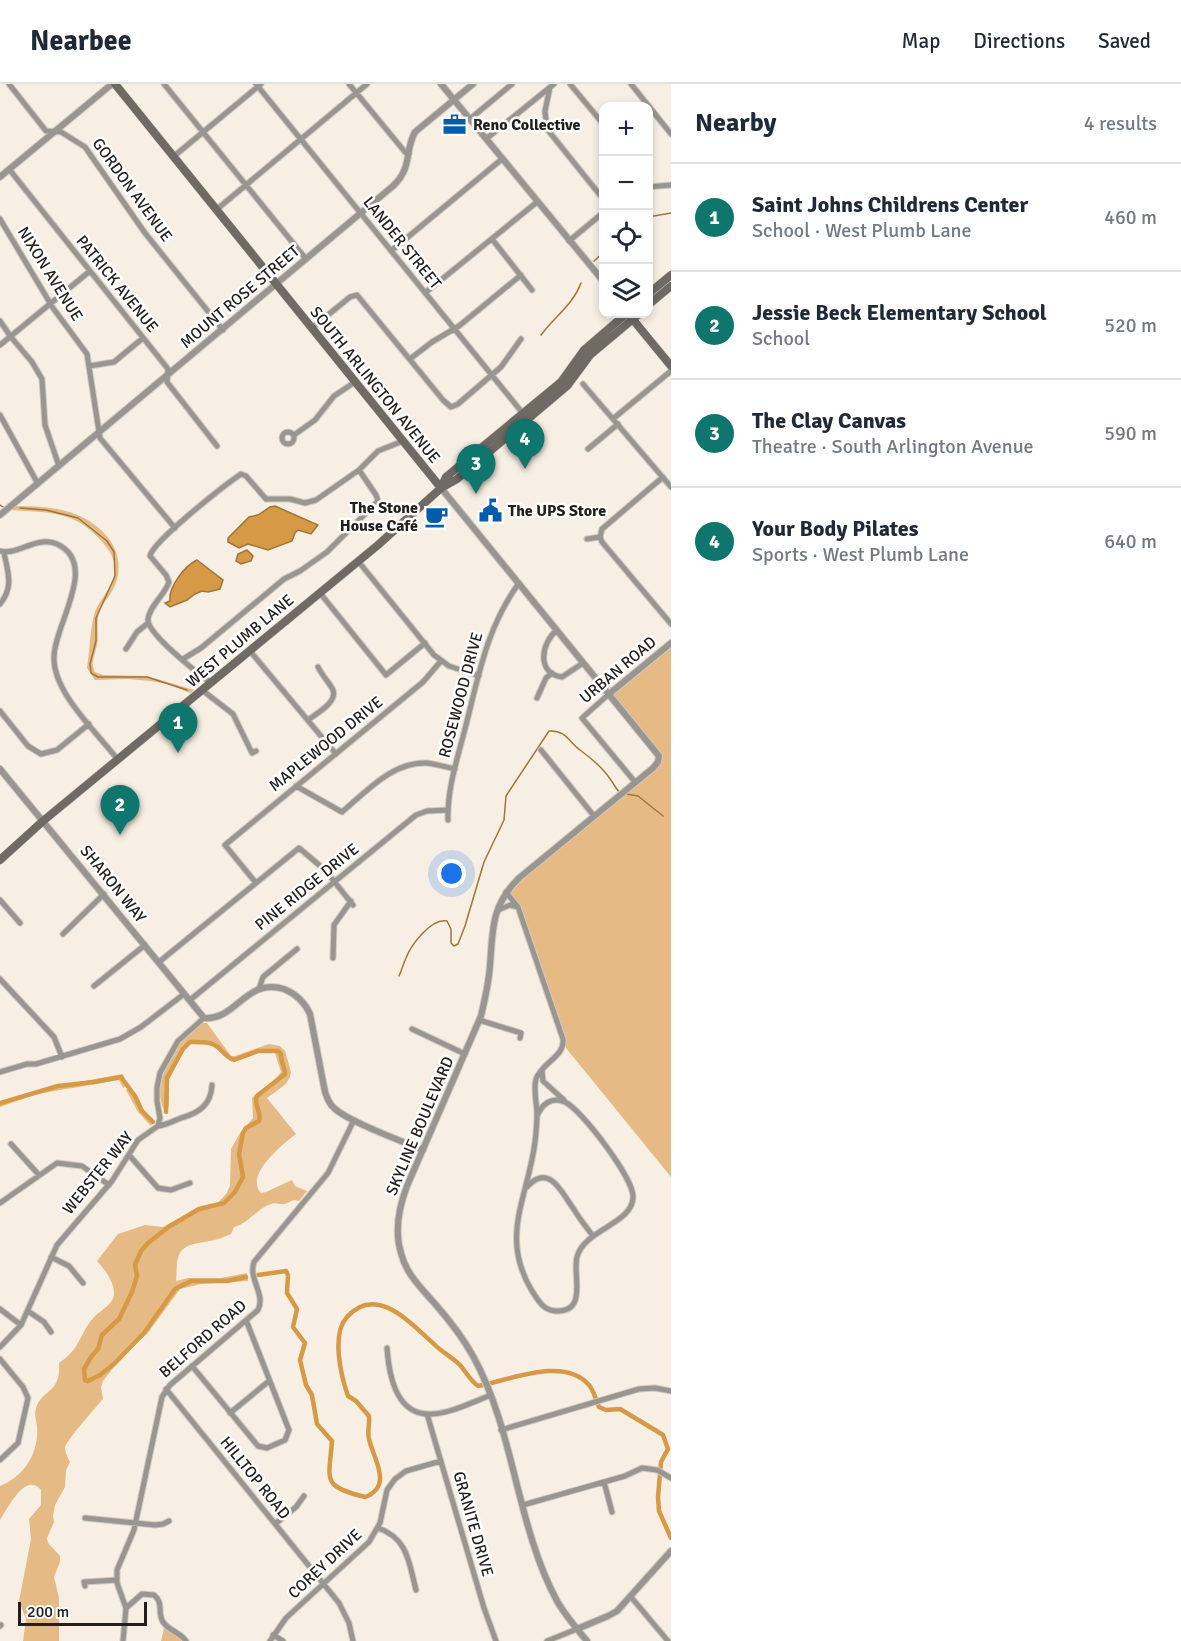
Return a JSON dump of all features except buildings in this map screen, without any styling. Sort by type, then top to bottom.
[{"type":"main road","name":"SOUTH ARLINGTON AVENUE","points":[[113,84],[441,488]]},
{"type":"main road","points":[[653,290],[671,275]]},
{"type":"main road","points":[[653,301],[671,286]]},
{"type":"main road","name":"WEST PLUMB LANE","points":[[0,860],[43,821],[358,561],[441,488],[457,479],[525,416],[571,382],[590,355],[628,318]]},
{"type":"main road","points":[[633,318],[671,366]]},
{"type":"street","name":"GORDON AVENUE","points":[[9,84],[46,131],[63,133],[86,147],[145,233],[223,330]]},
{"type":"street","points":[[0,177],[113,84]]},
{"type":"street","points":[[164,84],[306,259]]},
{"type":"street","points":[[349,84],[404,152],[409,154]]},
{"type":"street","points":[[216,210],[367,84]]},
{"type":"street","points":[[441,84],[599,277]]},
{"type":"street","name":"MOUNT ROSE STREET","points":[[0,515],[223,330],[401,178],[406,169],[415,132],[472,84]]},
{"type":"street","points":[[470,119],[512,84]]},
{"type":"street","points":[[570,84],[599,120]]},
{"type":"street","points":[[631,84],[671,134]]},
{"type":"street","points":[[173,157],[258,85]]},
{"type":"street","name":"LANDER STREET","points":[[258,85],[525,416]]},
{"type":"street","points":[[486,139],[552,86]]},
{"type":"street","points":[[552,86],[544,115],[547,129],[599,195]]},
{"type":"street","points":[[391,251],[502,159]]},
{"type":"street","name":"PATRICK AVENUE","points":[[9,169],[168,369],[167,382],[217,446]]},
{"type":"street","points":[[653,186],[671,185]]},
{"type":"street","points":[[425,293],[537,202]]},
{"type":"street","points":[[569,241],[599,215]]},
{"type":"street","name":"NIXON AVENUE","points":[[0,219],[50,304],[87,352],[98,433],[102,441],[175,528]]},
{"type":"street","points":[[492,239],[532,290]]},
{"type":"street","points":[[0,345],[90,271]]},
{"type":"street","points":[[410,359],[432,342],[454,330],[521,275]]},
{"type":"street","points":[[312,328],[355,295],[359,297],[446,404],[451,406],[458,404],[492,376],[505,363],[521,339]]},
{"type":"street","points":[[0,321],[10,337],[32,362],[42,379],[45,425],[59,466]]},
{"type":"street","points":[[89,366],[114,362],[143,338]]},
{"type":"street","points":[[614,418],[671,371]]},
{"type":"street","points":[[294,435],[315,420],[334,396],[355,382]]},
{"type":"street","points":[[583,384],[671,487]]},
{"type":"street","points":[[0,415],[38,484]]},
{"type":"street","points":[[588,449],[618,424]]},
{"type":"street","points":[[211,683],[159,638],[148,623],[148,617],[169,582],[151,558],[151,553],[175,528],[241,474],[246,476],[266,499],[290,499],[305,503],[316,500],[359,470],[378,451],[403,441]]},
{"type":"street","points":[[183,659],[201,648],[284,579],[327,552],[354,523],[376,505],[378,501],[376,495],[359,470]]},
{"type":"street","points":[[663,477],[602,529],[600,537],[671,624]]},
{"type":"street","name":"SOUTH ARLINGTON AVENUE","points":[[441,488],[657,751],[659,759]]},
{"type":"street","points":[[587,539],[600,537]]},
{"type":"street","points":[[0,604],[8,591],[10,577],[2,552],[36,543],[51,542],[64,548],[73,560],[76,579],[55,643],[54,667],[63,691],[118,760]]},
{"type":"street","points":[[358,561],[441,661],[456,670],[479,676]]},
{"type":"street","name":"ROSEWOOD DRIVE","points":[[448,820],[455,769],[488,642],[497,619],[519,584]]},
{"type":"street","points":[[320,593],[386,675],[425,643]]},
{"type":"street","points":[[126,649],[137,632],[148,623]]},
{"type":"street","points":[[557,630],[548,639],[544,648],[544,661],[552,673],[565,676],[583,663]]},
{"type":"street","name":"URBAN ROAD","points":[[635,782],[582,718],[671,643]]},
{"type":"street","points":[[250,651],[336,754]]},
{"type":"street","name":"MAPLEWOOD DRIVE","points":[[256,882],[225,844],[423,682],[441,661]]},
{"type":"street","points":[[308,720],[331,701],[334,695],[333,689],[318,667]]},
{"type":"street","points":[[537,698],[546,678],[552,673]]},
{"type":"street","points":[[202,690],[233,714],[252,753],[256,751]]},
{"type":"street","points":[[0,711],[28,746],[41,754],[57,750],[89,724]]},
{"type":"street","points":[[541,750],[594,816]]},
{"type":"street","name":"SKYLINE BOULEVARD","points":[[586,1641],[563,1610],[549,1583],[523,1505],[491,1395],[466,1344],[417,1282],[400,1252],[398,1225],[400,1205],[479,1020],[488,988],[491,935],[495,912],[506,892],[521,876],[656,765],[659,759]]},
{"type":"street","points":[[296,786],[342,812],[390,773],[404,766],[426,763],[455,769]]},
{"type":"street","name":"SHARON WAY","points":[[0,769],[204,1018]]},
{"type":"street","name":"PINE RIDGE DRIVE","points":[[190,1000],[416,815],[427,811],[448,810]]},
{"type":"street","points":[[159,962],[299,848],[318,863],[352,903],[334,925],[333,958]]},
{"type":"street","points":[[506,892],[518,907],[562,1034],[563,1044],[558,1053],[546,1064],[539,1073],[535,1084],[537,1116],[531,1162],[516,1231],[518,1260],[529,1286],[538,1302],[546,1308],[560,1311],[575,1301],[578,1288],[575,1267],[582,1245],[628,1211],[633,1203],[633,1193],[611,1153],[588,1124],[543,1081],[541,1074],[546,1064]]},
{"type":"street","points":[[63,934],[104,894]]},
{"type":"street","points":[[0,900],[20,923]]},
{"type":"street","points":[[495,912],[510,905],[518,907]]},
{"type":"street","points":[[94,986],[146,945]]},
{"type":"street","points":[[260,989],[263,977],[297,949]]},
{"type":"street","points":[[0,979],[54,1037],[62,1057]]},
{"type":"street","points":[[204,1018],[220,1015],[248,994],[260,989],[272,987],[286,990],[304,1003],[312,1021],[327,1098],[338,1112],[423,1150]]},
{"type":"street","points":[[0,1072],[62,1057],[131,1034],[184,994]]},
{"type":"street","name":"WEBSTER WAY","points":[[0,1347],[21,1325],[57,1245],[109,1185],[138,1140],[158,1126],[160,1118],[156,1101],[160,1073],[178,1041],[204,1018]]},
{"type":"street","points":[[479,1020],[522,1033],[520,1038]]},
{"type":"street","points":[[412,1029],[465,1054]]},
{"type":"street","points":[[158,1126],[196,1113],[207,1102],[212,1084]]},
{"type":"street","points":[[537,1116],[540,1108],[548,1102],[558,1100],[567,1103]]},
{"type":"street","name":"BELFORD ROAD","points":[[117,1580],[117,1570],[132,1536],[160,1403],[166,1389],[258,1310],[261,1301],[252,1274],[254,1262],[328,1173],[354,1120]]},
{"type":"street","points":[[11,1144],[39,1175]]},
{"type":"street","points":[[129,1155],[158,1188],[171,1190],[190,1183]]},
{"type":"street","points":[[531,1162],[534,1173],[560,1187],[593,1236]]},
{"type":"street","points":[[0,1203],[57,1163],[77,1164],[87,1168],[109,1185]]},
{"type":"street","points":[[524,1194],[531,1183],[544,1178]]},
{"type":"street","points":[[51,1257],[69,1266],[83,1283]]},
{"type":"street","points":[[0,1309],[21,1325]]},
{"type":"street","points":[[28,1311],[44,1322],[51,1332]]},
{"type":"street","points":[[192,1366],[260,1448],[267,1448],[285,1440],[289,1430],[246,1320]]},
{"type":"street","points":[[387,1348],[390,1376],[398,1394],[410,1408],[427,1414],[439,1413],[491,1395]]},
{"type":"street","points":[[0,1359],[23,1387],[28,1398],[18,1443],[0,1460]]},
{"type":"street","points":[[230,1413],[269,1381]]},
{"type":"street","points":[[501,1430],[639,1389],[655,1388],[671,1391]]},
{"type":"street","name":"HILLTOP ROAD","points":[[166,1389],[343,1609],[353,1641]]},
{"type":"street","name":"GRANITE DRIVE","points":[[427,1414],[484,1610],[496,1641]]},
{"type":"street","name":"COREY DRIVE","points":[[272,1638],[286,1618],[365,1547],[378,1527],[387,1491],[395,1479],[406,1472],[441,1461]]},
{"type":"street","points":[[523,1505],[647,1467],[671,1478]]},
{"type":"street","points":[[604,1482],[612,1512]]},
{"type":"street","points":[[275,1524],[296,1507],[304,1496]]},
{"type":"street","points":[[85,1518],[160,1525],[169,1521]]},
{"type":"street","points":[[378,1527],[393,1534],[402,1544],[417,1590]]},
{"type":"street","points":[[547,1641],[613,1614],[671,1551]]},
{"type":"street","points":[[85,1586],[84,1582],[117,1580],[126,1608],[123,1641]]},
{"type":"street","points":[[126,1608],[142,1594],[154,1595],[160,1600],[161,1618],[165,1625],[181,1634],[186,1641]]},
{"type":"street","points":[[631,1597],[668,1641]]},
{"type":"street","points":[[272,1638],[283,1641]]},
{"type":"shaded area","points":[[15,506],[50,508],[83,517],[102,531],[113,545],[118,560],[118,577],[99,613],[98,641],[93,662],[95,672],[103,675],[147,676],[194,690],[190,693],[168,684],[150,681],[95,680],[87,668],[91,630],[96,609],[114,577],[115,564],[112,556],[106,546],[83,524],[61,515],[11,510]]},
{"type":"shaded area","points":[[275,506],[318,525],[311,534],[298,530],[292,541],[268,550],[248,544],[239,548],[228,542],[228,538],[249,517]]},
{"type":"shaded area","points":[[247,550],[253,556],[251,561],[241,564],[236,561],[238,554]]},
{"type":"shaded area","points":[[197,560],[223,580],[220,589],[202,591],[170,607],[165,603],[170,601],[174,584],[187,567]]},
{"type":"shaded area","points":[[671,645],[671,1177],[566,1048],[564,1036],[519,906],[510,893],[516,884],[661,758],[660,752],[612,694]]},
{"type":"shaded area","points":[[203,1023],[207,1023],[231,1056],[269,1044],[280,1046],[285,1051],[291,1072],[290,1077],[286,1084],[267,1098],[296,1134],[267,1160],[257,1178],[257,1186],[261,1193],[292,1180],[295,1186],[307,1191],[299,1201],[273,1203],[266,1206],[244,1223],[234,1227],[231,1234],[216,1240],[192,1244],[180,1253],[177,1261],[176,1281],[188,1278],[221,1278],[247,1273],[248,1281],[201,1284],[180,1289],[147,1334],[124,1354],[103,1381],[101,1387],[103,1399],[66,1445],[70,1462],[66,1470],[65,1487],[55,1505],[54,1522],[47,1538],[48,1543],[60,1556],[54,1577],[59,1598],[59,1641],[23,1641],[26,1619],[19,1601],[31,1539],[29,1519],[41,1505],[41,1490],[35,1485],[29,1485],[23,1489],[17,1494],[0,1520],[0,1486],[17,1476],[29,1462],[36,1445],[35,1415],[39,1402],[54,1386],[59,1373],[59,1363],[72,1352],[90,1321],[110,1303],[113,1297],[114,1289],[111,1280],[97,1261],[118,1234],[145,1225],[163,1227],[198,1208],[217,1204],[230,1186],[231,1149],[240,1133],[253,1118],[252,1098],[281,1072],[275,1053],[258,1053],[236,1061],[213,1046],[200,1041],[193,1042],[186,1046],[169,1080],[169,1105],[166,1114],[160,1096],[162,1076],[181,1042]]},
{"type":"shaded area","points":[[123,1074],[127,1085],[123,1088],[119,1080],[37,1094],[0,1107],[0,1102],[56,1086]]},
{"type":"shaded area","points":[[130,1087],[142,1109],[154,1120],[151,1126],[138,1112],[126,1090]]},
{"type":"shaded area","points":[[164,1628],[183,1641],[161,1641]]},
{"type":"waterway","points":[[653,216],[671,213]]},
{"type":"waterway","points":[[594,261],[599,256]]},
{"type":"waterway","points":[[541,335],[568,304],[581,283]]},
{"type":"waterway","points":[[20,508],[46,510],[78,518],[107,541],[114,552],[115,576],[96,618],[96,641],[90,664],[91,673],[98,677],[147,677],[187,690]]},
{"type":"waterway","points":[[399,976],[412,946],[422,933],[435,924],[447,921],[451,929],[451,943],[454,946],[458,944],[484,862],[504,820],[506,796],[549,731],[559,732],[567,737],[602,768],[619,792]]},
{"type":"waterway","points":[[626,794],[638,796],[663,816]]},
{"type":"waterway","points":[[166,1112],[167,1078],[183,1049],[190,1042],[212,1044],[234,1060],[258,1051],[278,1051],[281,1054],[285,1074],[257,1096],[259,1121],[246,1128],[243,1133],[239,1154],[243,1177],[235,1192],[224,1203],[199,1209],[170,1226],[141,1251],[135,1265],[137,1276],[132,1292],[119,1319],[102,1335],[98,1349],[84,1369],[85,1380],[88,1381],[100,1375],[114,1364],[144,1333],[175,1289],[191,1281],[227,1281],[246,1277]]},
{"type":"waterway","points":[[0,1103],[58,1086],[121,1077],[135,1096],[142,1111],[153,1122]]},
{"type":"waterway","points":[[258,1275],[286,1271],[288,1275],[287,1293],[297,1309],[293,1327],[305,1343],[300,1360],[306,1385],[312,1395],[317,1424],[332,1441],[330,1473],[334,1485],[365,1497],[374,1492],[380,1479],[368,1436],[369,1416],[356,1401],[348,1396],[340,1367],[338,1344],[342,1324],[347,1317],[358,1308],[370,1304],[382,1306],[405,1318],[438,1348],[454,1359],[478,1386],[536,1372],[566,1372],[578,1376],[589,1385],[599,1407],[606,1410],[620,1409],[663,1435],[668,1449],[661,1462],[659,1511],[671,1538]]},
{"type":"place","name":"Reno Collective","points":[[455,125]]},
{"type":"place","name":"Your Body Pilates","points":[[525,469]]},
{"type":"place","name":"The Clay Canvas","points":[[476,494]]},
{"type":"place","name":"The UPS Store","points":[[490,511]]},
{"type":"place","name":"The Stone House Café","points":[[436,517]]},
{"type":"place","name":"Saint Johns Childrens Center","points":[[178,753]]},
{"type":"place","name":"Jessie Beck Elementary School","points":[[120,835]]}]
